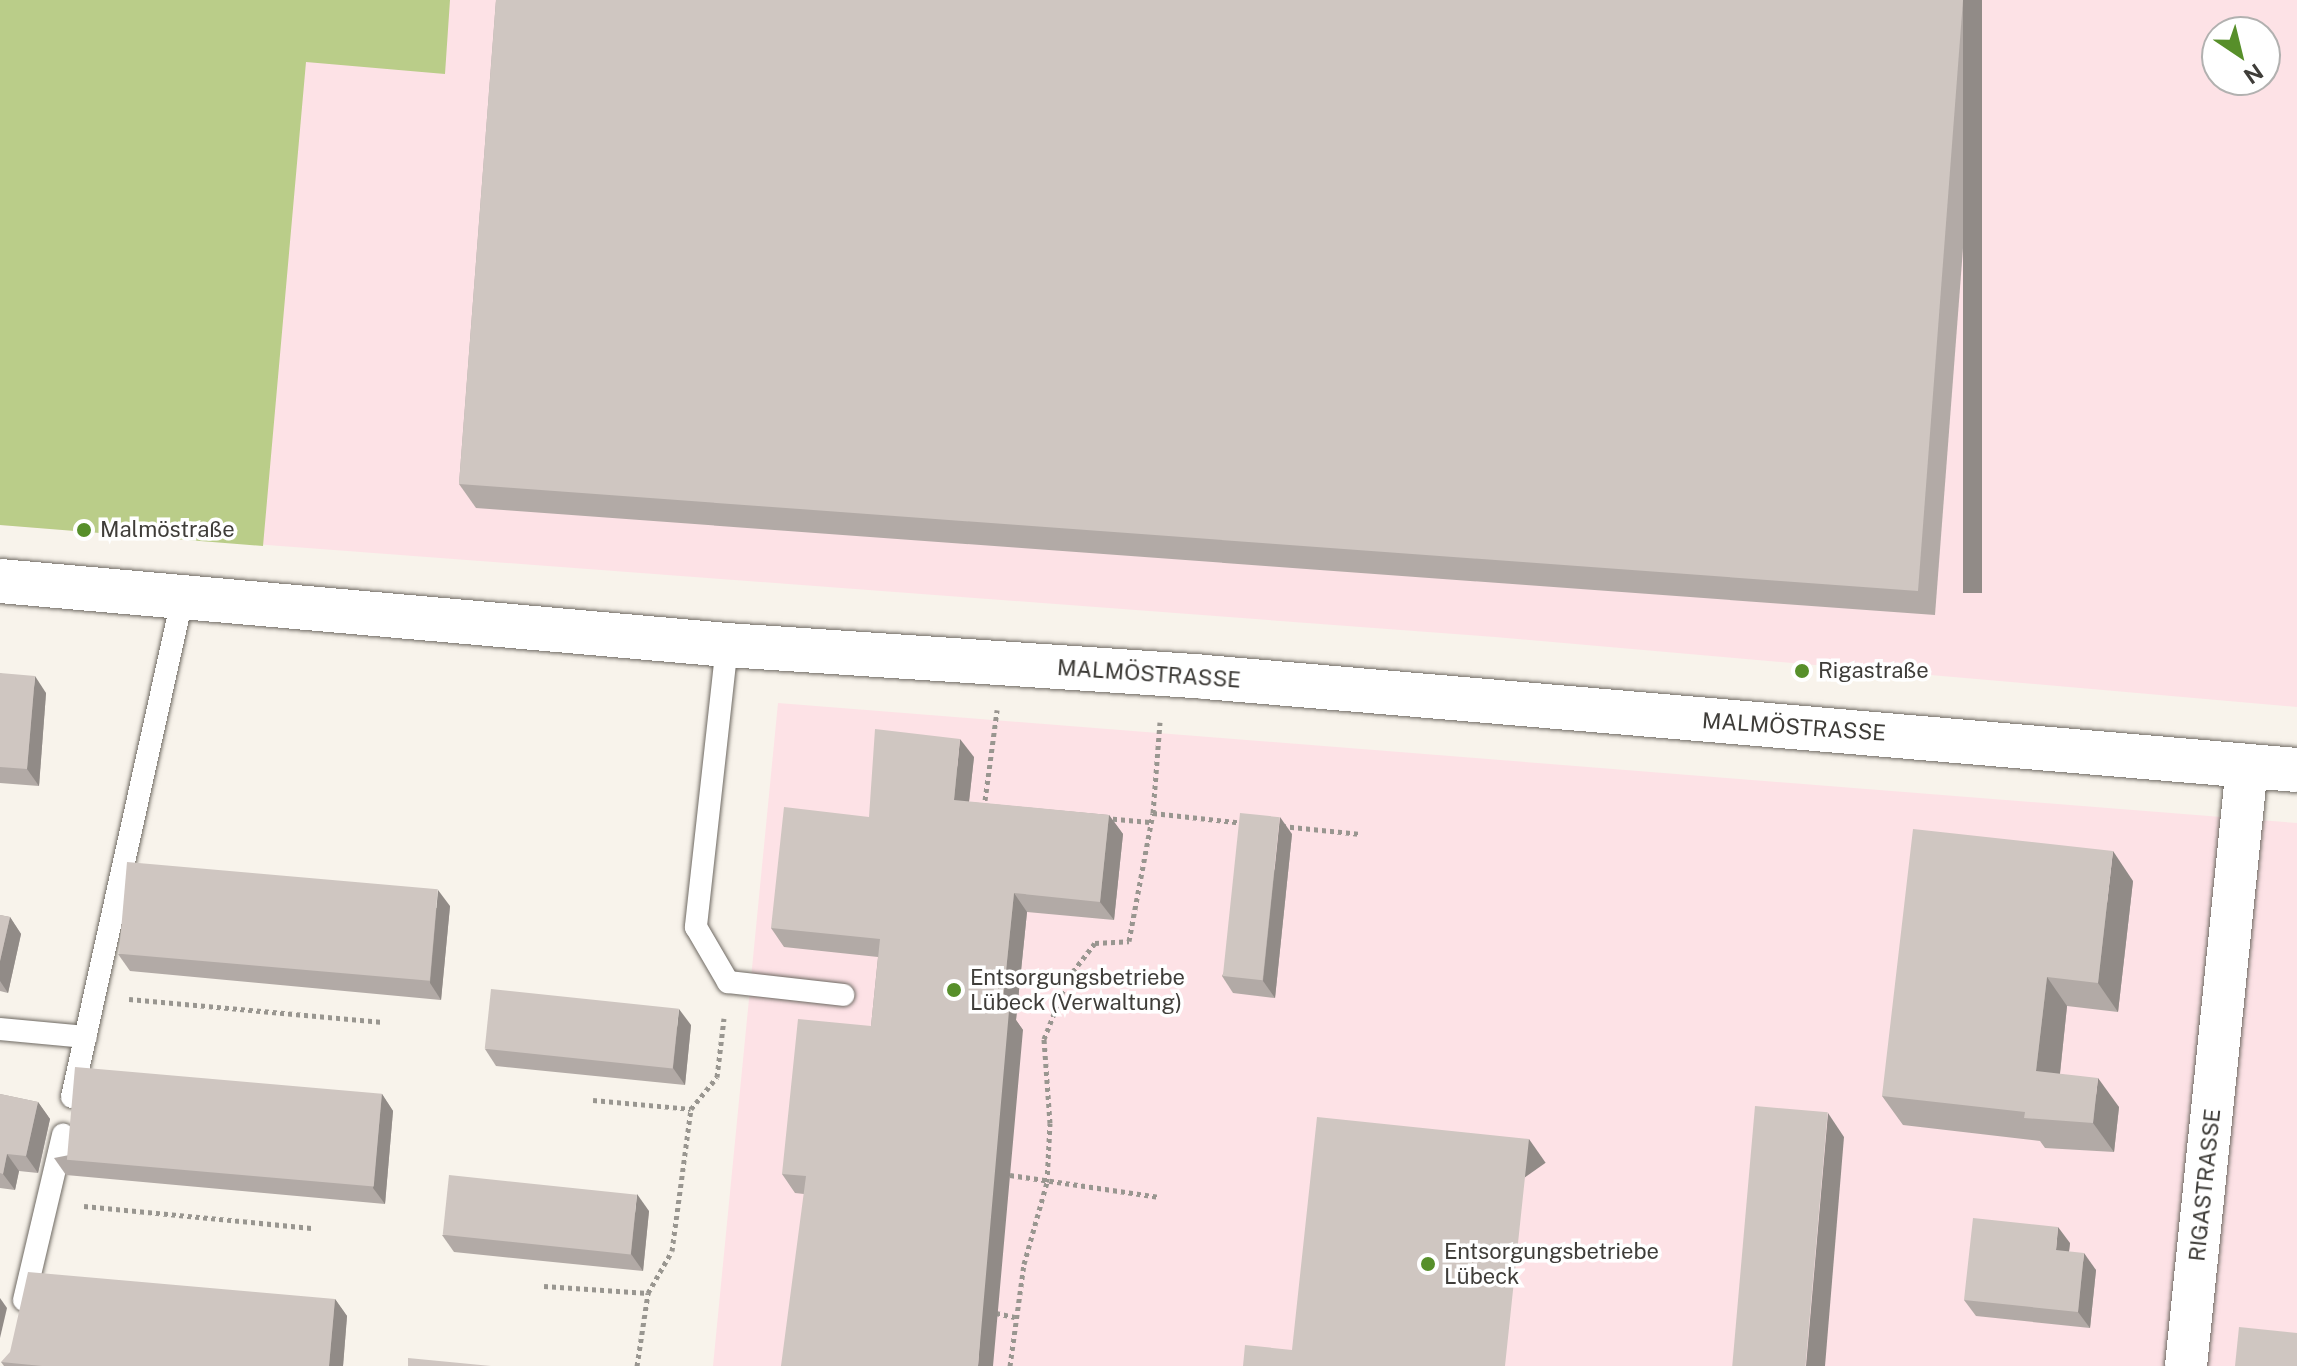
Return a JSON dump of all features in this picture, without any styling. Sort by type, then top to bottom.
[{"type":"street","name":"MALMÖSTRASSE","points":[[0,581],[727,645],[1205,677],[2297,770]]},
{"type":"street","name":"RIGASTRASSE","points":[[2186,1366],[2247,765]]},
{"type":"lane","points":[[19,1321],[96,996],[183,595]]},
{"type":"lane","points":[[727,645],[696,927],[728,982],[843,995]]},
{"type":"lane","points":[[0,1029],[86,1037]]},
{"type":"path","points":[[983,819],[997,709]]},
{"type":"path","points":[[1010,1366],[1015,1317],[1047,1182],[1050,1123],[1044,1039],[1068,978],[1095,943],[1129,941],[1153,813],[1160,721]]},
{"type":"path","points":[[984,807],[999,808]]},
{"type":"path","points":[[1153,813],[1258,824]]},
{"type":"path","points":[[1090,816],[1150,822]]},
{"type":"path","points":[[1273,825],[1361,834]]},
{"type":"path","points":[[637,1366],[648,1293],[672,1251],[691,1109],[717,1077],[728,982]]},
{"type":"path","points":[[96,996],[383,1022]]},
{"type":"path","points":[[593,1100],[691,1109]]},
{"type":"path","points":[[1010,1175],[1159,1197]]},
{"type":"path","points":[[47,1203],[314,1228]]},
{"type":"path","points":[[544,1286],[648,1293]]},
{"type":"path","points":[[996,1313],[1015,1317]]},
{"type":"shaded area","points":[[0,0],[2297,0],[2297,707],[1495,637],[0,525]]},
{"type":"shaded area","points":[[778,703],[2297,823],[2297,1366],[713,1366]]},
{"type":"green space","points":[[0,0],[450,0],[445,74],[306,62],[263,546],[0,525]]},
{"type":"building","points":[[496,0],[1963,0],[1918,591],[459,484]]},
{"type":"building","points":[[0,673],[35,676],[27,769],[0,767]]},
{"type":"building","points":[[875,729],[960,739],[954,800],[1109,815],[1100,902],[1014,893],[1002,1010],[1009,1011],[978,1366],[781,1366],[806,1176],[782,1174],[798,1019],[871,1026],[880,939],[771,928],[784,807],[869,817]]},
{"type":"building","points":[[1240,813],[1280,817],[1263,980],[1223,976]]},
{"type":"building","points":[[1913,829],[2113,851],[2098,983],[2047,977],[2036,1071],[2098,1078],[2093,1123],[2024,1118],[2025,1112],[1882,1096]]},
{"type":"building","points":[[127,862],[438,889],[430,981],[119,954]]},
{"type":"building","points":[[0,915],[10,917],[0,961]]},
{"type":"building","points":[[491,989],[679,1009],[673,1068],[485,1049]]},
{"type":"building","points":[[75,1067],[382,1094],[374,1186],[67,1160]]},
{"type":"building","points":[[0,1094],[38,1102],[26,1156],[7,1154],[3,1174],[0,1173]]},
{"type":"building","points":[[1755,1106],[1828,1112],[1806,1366],[1732,1366]]},
{"type":"building","name":"Entsorgungsbetriebe Lübeck","points":[[1317,1117],[1529,1139],[1505,1366],[1243,1366],[1245,1345],[1292,1350]]},
{"type":"building","points":[[449,1175],[637,1195],[631,1254],[443,1235]]},
{"type":"building","points":[[1973,1218],[2058,1227],[2056,1250],[2084,1253],[2078,1312],[1964,1300]]},
{"type":"building","points":[[28,1272],[335,1299],[329,1366],[42,1366],[1,1362],[10,1352]]},
{"type":"building","points":[[2239,1327],[2297,1333],[2297,1366],[2235,1366]]},
{"type":"building","points":[[408,1358],[491,1366],[408,1366]]},
{"type":"place","name":"Malmöstraße","points":[[84,530]]},
{"type":"place","name":"Rigastraße","points":[[1802,671]]},
{"type":"place","name":"Entsorgungsbetriebe Lübeck (Verwaltung)","points":[[954,990]]},
{"type":"place","name":"Entsorgungsbetriebe Lübeck","points":[[1428,1264]]}]
